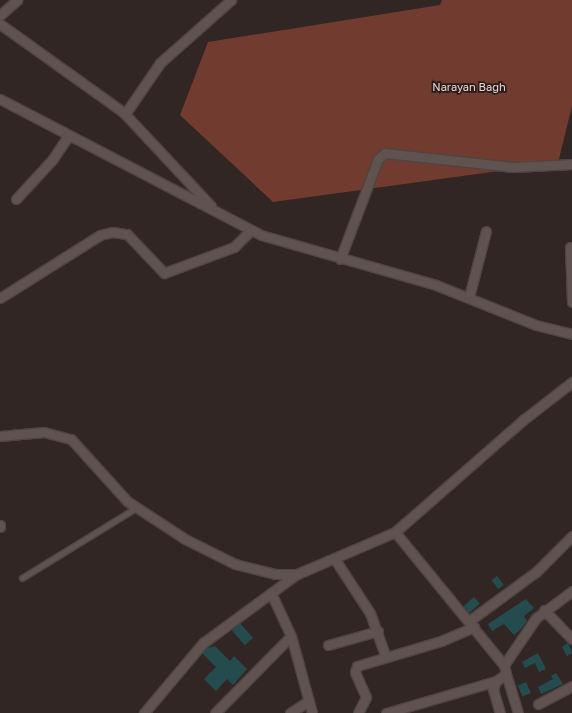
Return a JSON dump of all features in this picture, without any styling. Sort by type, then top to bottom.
[{"type":"street","points":[[0,15],[17,0]]},
{"type":"street","points":[[125,114],[160,63],[231,0]]},
{"type":"street","points":[[0,24],[125,114],[218,213]]},
{"type":"street","points":[[0,99],[251,230],[282,243],[470,297],[547,329],[572,334]]},
{"type":"street","points":[[16,199],[52,160],[69,135]]},
{"type":"street","points":[[340,259],[378,159],[385,153],[513,167],[572,164]]},
{"type":"street","points":[[0,298],[100,235],[112,232],[127,234],[164,273],[234,247],[251,230]]},
{"type":"street","points":[[470,297],[486,231]]},
{"type":"street","points":[[570,248],[572,302]]},
{"type":"street","points":[[144,713],[204,643],[297,574],[395,532],[523,420],[572,382]]},
{"type":"street","points":[[0,436],[44,432],[70,439],[110,485],[136,508],[185,539],[235,564],[275,574],[297,574]]},
{"type":"street","points":[[395,532],[504,665],[518,713]]},
{"type":"street","points":[[358,713],[366,697],[355,668],[385,655],[441,641],[471,624],[536,572],[572,536]]},
{"type":"street","points":[[334,558],[359,594],[378,631],[385,655]]},
{"type":"street","points":[[504,665],[544,610],[572,591]]},
{"type":"street","points":[[271,593],[291,636],[307,702],[312,713]]},
{"type":"street","points":[[544,610],[572,639]]},
{"type":"street","points":[[328,645],[378,631]]},
{"type":"street","points":[[214,713],[291,636]]},
{"type":"street","points":[[386,713],[496,681],[506,674]]},
{"type":"street","points":[[496,681],[493,689],[500,713]]},
{"type":"street","points":[[538,704],[572,686]]},
{"type":"street","points":[[290,713],[307,702]]},
{"type":"lane","points":[[22,578],[136,508]]},
{"type":"green space","name":"Narayan Bagh","points":[[442,0],[572,0],[572,106],[558,163],[273,202],[180,115],[208,42],[440,5]]},
{"type":"building","points":[[497,576],[504,585],[498,589],[491,580]]},
{"type":"building","points":[[474,597],[480,604],[469,613],[463,606]]},
{"type":"building","points":[[526,599],[534,608],[524,616],[527,621],[521,629],[514,635],[504,624],[492,631],[488,624]]},
{"type":"building","points":[[240,623],[253,638],[245,645],[232,630]]},
{"type":"building","points":[[568,643],[572,653],[567,656],[562,647]]},
{"type":"building","points":[[215,646],[230,661],[234,656],[247,669],[233,685],[227,679],[216,691],[204,679],[216,667],[202,653],[207,648]]},
{"type":"building","points":[[538,653],[546,669],[539,672],[535,663],[525,668],[522,662]]},
{"type":"building","points":[[556,673],[563,684],[541,694],[538,687],[553,679],[551,676]]},
{"type":"building","points":[[526,682],[531,693],[523,697],[518,686]]}]
